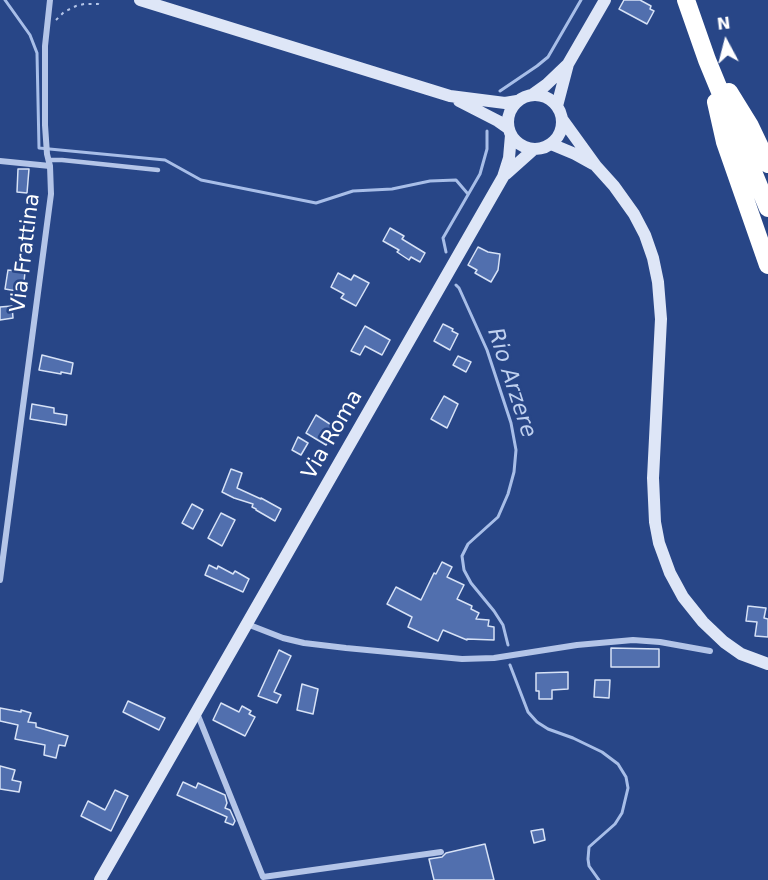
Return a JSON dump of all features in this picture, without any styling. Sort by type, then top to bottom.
[{"type":"highway","points":[[686,0],[707,60],[768,208]]},
{"type":"highway","points":[[707,60],[739,105],[768,164]]},
{"type":"highway","points":[[707,60],[724,142],[768,265]]},
{"type":"main road","points":[[140,0],[450,96],[504,103],[539,95],[546,97],[557,106],[562,119],[634,214],[653,258],[658,282],[661,319],[653,478],[655,522],[659,543],[670,573],[683,597],[703,622],[724,642],[741,654],[768,664]]},
{"type":"main road","points":[[557,106],[568,64],[605,0]]},
{"type":"main road","points":[[532,95],[568,64]]},
{"type":"main road","points":[[450,96],[498,121],[517,142],[534,149],[551,144],[558,137],[562,119]]},
{"type":"main road","points":[[510,132],[508,118],[517,101]]},
{"type":"main road","name":"Via Roma","points":[[100,880],[503,177],[509,158],[510,132]]},
{"type":"main road","points":[[551,144],[596,166]]},
{"type":"main road","name":"Via Roma","points":[[503,177],[534,149]]},
{"type":"street","name":"Via Frattina","points":[[0,580],[51,194],[45,125],[45,46],[50,0]]},
{"type":"street","points":[[0,160],[48,160]]},
{"type":"street","points":[[247,624],[283,638],[304,643],[462,659],[494,658],[577,645],[633,640],[660,642],[710,651]]},
{"type":"street","points":[[197,713],[263,877],[441,852]]},
{"type":"lane","points":[[48,160],[158,170]]},
{"type":"path","points":[[46,26],[55,27],[56,20],[75,6],[98,4],[100,0]]},
{"type":"building","points":[[624,0],[640,0],[651,6],[650,9],[654,11],[647,24],[619,9]]},
{"type":"building","points":[[18,169],[29,169],[27,193],[17,192]]},
{"type":"building","points":[[390,228],[404,236],[402,239],[425,253],[420,262],[411,257],[409,260],[397,252],[399,250],[383,241]]},
{"type":"building","points":[[478,247],[500,254],[498,270],[491,282],[475,273],[477,270],[468,265]]},
{"type":"building","points":[[8,270],[25,272],[23,292],[5,289]]},
{"type":"building","points":[[338,273],[351,280],[354,275],[369,283],[356,306],[341,298],[344,294],[331,287]]},
{"type":"building","points":[[12,306],[13,318],[0,320],[0,307]]},
{"type":"building","points":[[443,324],[458,334],[450,350],[434,341]]},
{"type":"building","points":[[365,326],[390,340],[382,355],[365,346],[360,355],[351,351]]},
{"type":"building","points":[[42,355],[73,363],[71,374],[39,370]]},
{"type":"building","points":[[458,356],[471,362],[466,372],[453,365]]},
{"type":"building","points":[[444,396],[458,404],[447,428],[431,419]]},
{"type":"building","points":[[32,404],[54,408],[54,413],[67,415],[66,425],[30,419]]},
{"type":"building","points":[[316,415],[336,428],[326,445],[306,433]]},
{"type":"building","points":[[298,437],[308,443],[301,455],[292,450]]},
{"type":"building","points":[[231,469],[242,473],[237,488],[281,509],[275,521],[252,507],[253,504],[222,492]]},
{"type":"building","points":[[192,504],[203,510],[193,529],[182,523]]},
{"type":"building","points":[[221,513],[235,520],[222,546],[208,538]]},
{"type":"building","points":[[442,562],[452,567],[447,577],[464,585],[457,599],[472,606],[471,609],[479,613],[476,619],[489,620],[488,626],[494,627],[494,640],[467,640],[443,630],[438,641],[408,627],[412,617],[387,604],[396,587],[421,600]]},
{"type":"building","points":[[209,565],[217,569],[218,566],[233,574],[235,571],[249,579],[243,592],[205,575]]},
{"type":"building","points":[[748,606],[766,608],[764,618],[768,619],[768,637],[755,636],[757,622],[746,621]]},
{"type":"building","points":[[611,648],[659,649],[659,667],[611,667]]},
{"type":"building","points":[[279,650],[291,656],[274,692],[281,695],[277,703],[258,696]]},
{"type":"building","points":[[568,672],[568,689],[552,690],[552,699],[539,699],[539,691],[536,691],[536,673]]},
{"type":"building","points":[[595,680],[610,680],[609,698],[594,697]]},
{"type":"building","points":[[302,684],[318,689],[313,714],[297,710]]},
{"type":"building","points":[[128,701],[165,718],[159,730],[123,712]]},
{"type":"building","points":[[221,703],[239,712],[242,706],[251,711],[249,714],[255,717],[245,736],[213,720]]},
{"type":"building","points":[[0,708],[31,713],[28,722],[36,723],[36,727],[68,736],[65,746],[59,745],[56,758],[44,755],[45,745],[15,739],[18,725],[0,721]]},
{"type":"building","points":[[0,766],[15,770],[12,780],[21,782],[19,792],[0,789]]},
{"type":"building","points":[[183,782],[196,788],[198,783],[225,795],[227,803],[225,808],[230,810],[235,821],[233,825],[225,822],[227,817],[177,795]]},
{"type":"building","points":[[115,790],[128,796],[111,831],[81,816],[88,801],[105,810]]},
{"type":"building","points":[[543,829],[545,840],[534,843],[531,831]]},
{"type":"building","points":[[485,844],[494,880],[434,880],[429,859]]},
{"type":"waterway","points":[[5,0],[30,35],[37,53],[39,148],[165,160],[201,180],[316,203],[353,191],[392,189],[430,181],[456,180],[468,194]]},
{"type":"waterway","name":"Rio Arzere","points":[[500,91],[548,57],[581,0]]},
{"type":"waterway","name":"Rio Arzere","points":[[446,252],[443,238],[480,174],[487,149],[487,131]]},
{"type":"waterway","name":"Rio Arzere","points":[[456,285],[487,350],[511,423],[516,450],[514,472],[498,517],[468,544],[462,556],[464,570],[471,583],[503,625],[508,645]]},
{"type":"waterway","name":"Rio Arzere","points":[[510,665],[528,712],[537,722],[602,752],[618,764],[626,777],[628,788],[622,813],[615,824],[589,847],[589,866],[599,880]]}]
